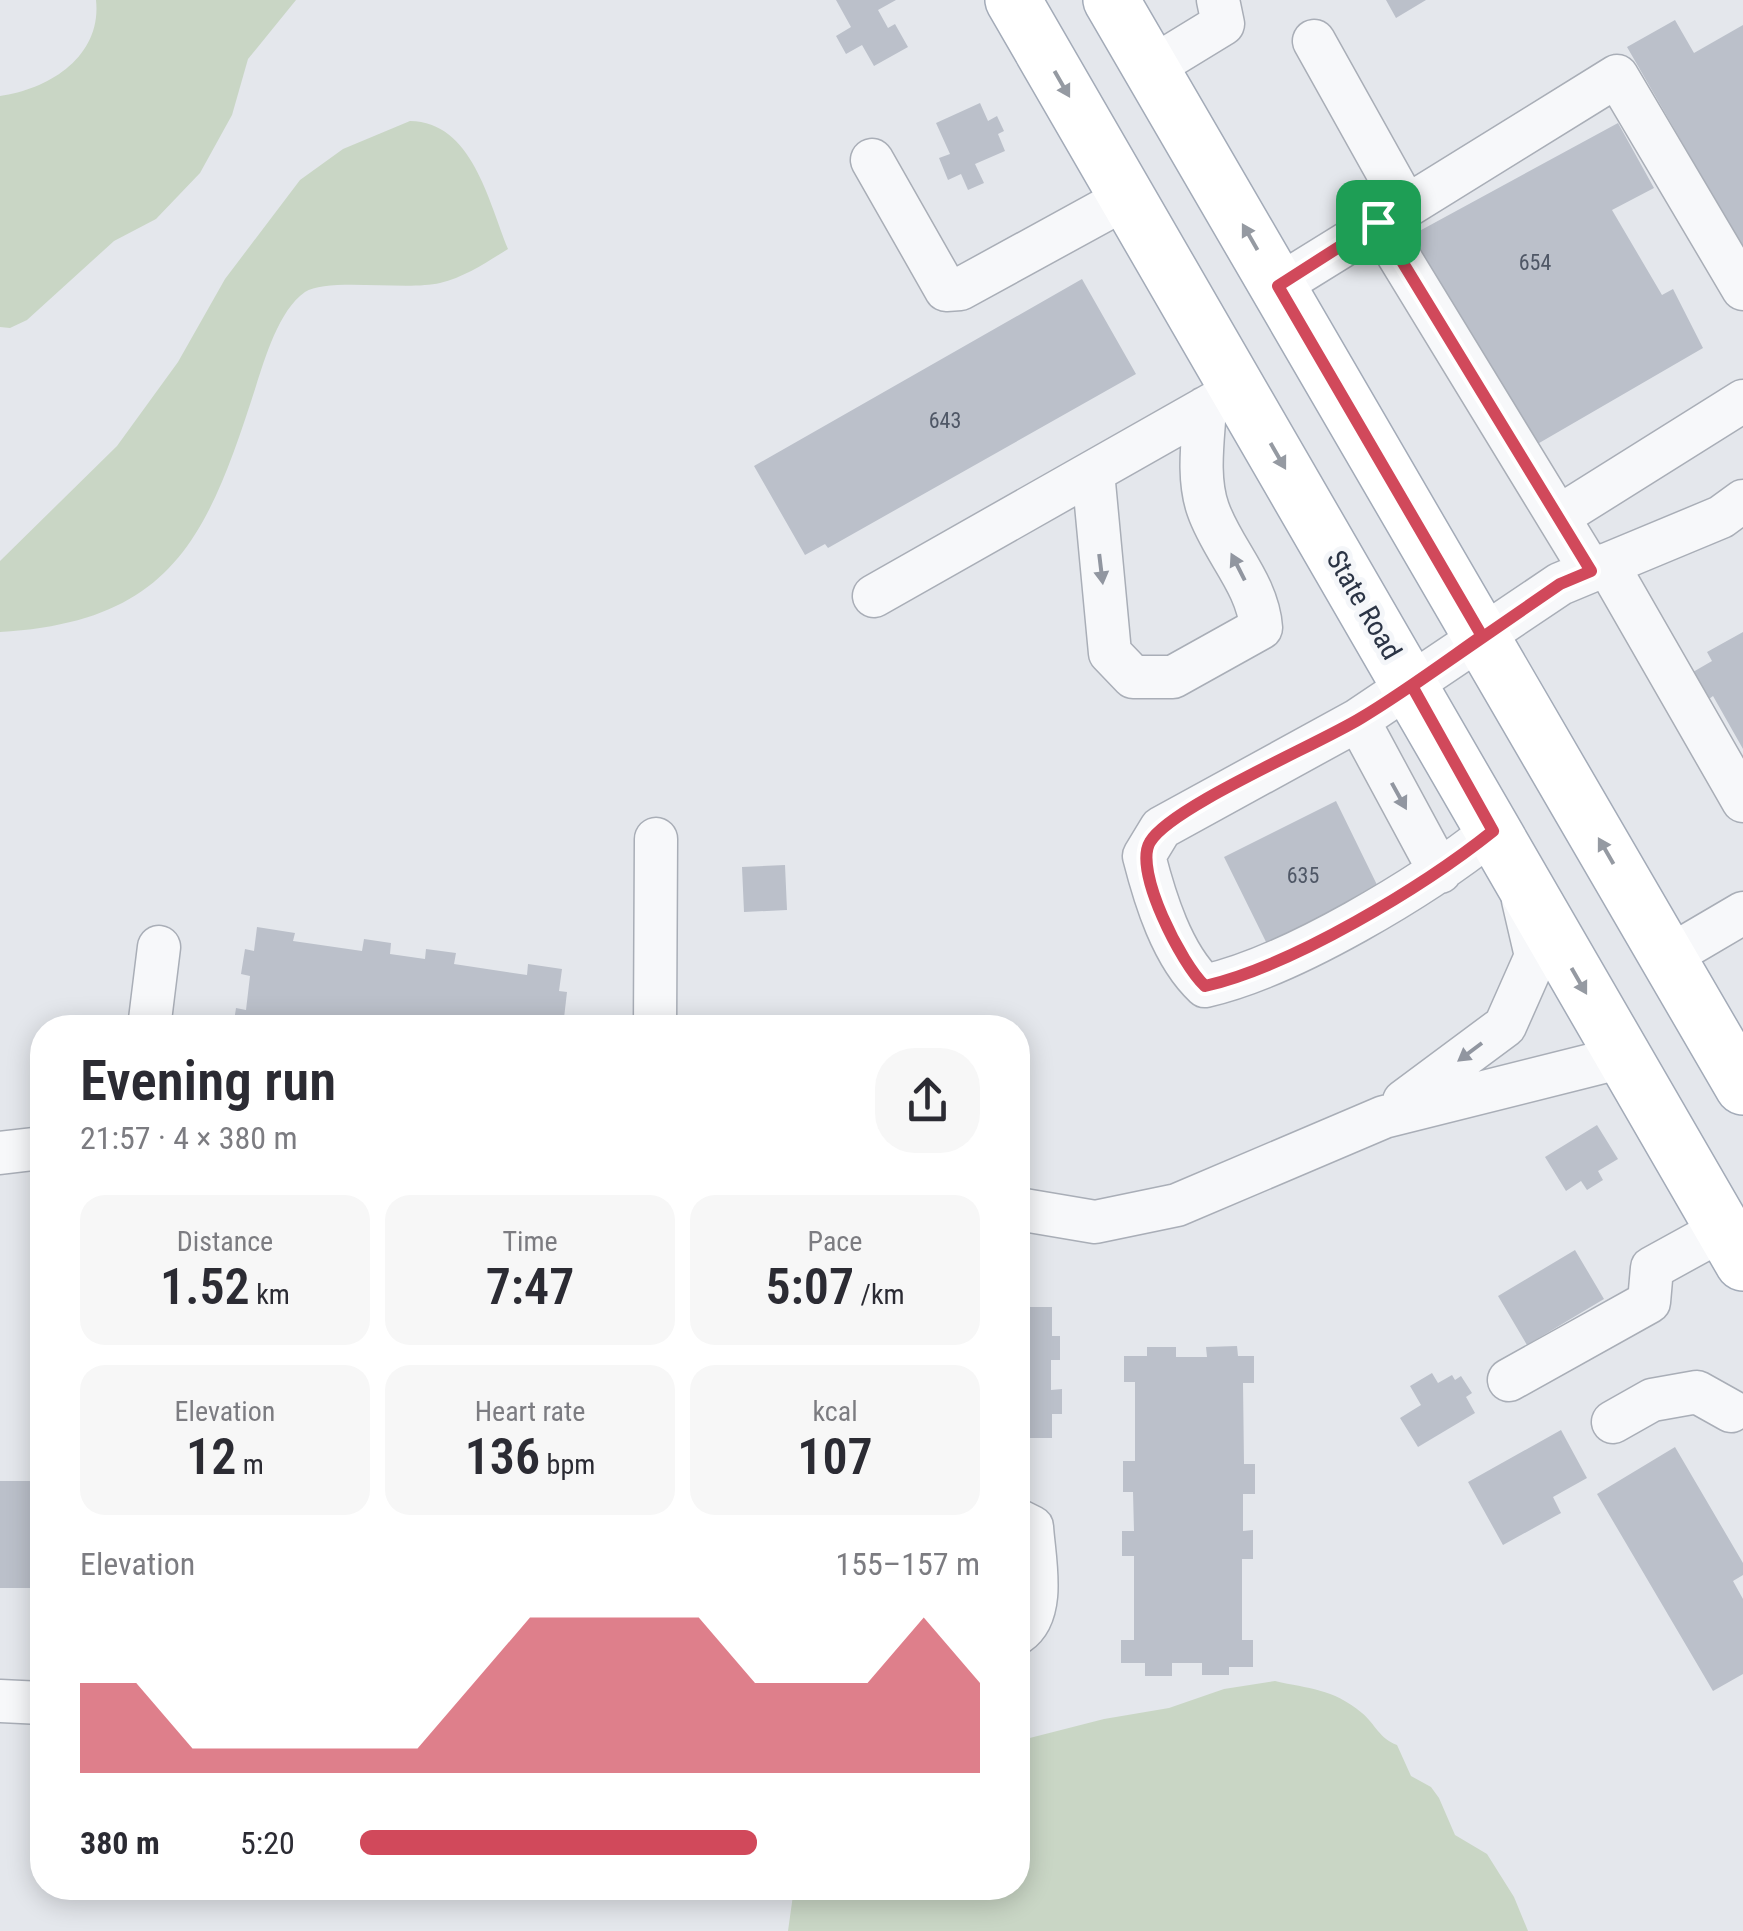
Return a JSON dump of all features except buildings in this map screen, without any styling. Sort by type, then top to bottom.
[{"type":"main road","name":"State Road","points":[[1014,0],[1128,198],[1222,399],[1412,686],[1733,1246]]},
{"type":"main road","points":[[1111,0],[1743,1086]]},
{"type":"street","points":[[1151,68],[1224,24],[1218,0]]},
{"type":"street","points":[[1314,40],[1391,213],[1558,516],[1599,568],[1743,801]]},
{"type":"street","points":[[1278,286],[1617,76],[1743,289]]},
{"type":"street","points":[[872,160],[946,290],[960,289],[1128,198]]},
{"type":"street","points":[[874,596],[1222,399]]},
{"type":"street","points":[[1093,472],[1110,653],[1133,677],[1173,678],[1261,628],[1260,609],[1207,508],[1202,463],[1222,399]]},
{"type":"street","points":[[1558,516],[1743,402]]},
{"type":"street","points":[[1384,1116],[1504,1026],[1536,956],[1506,853],[1440,872],[1236,979],[1205,986],[1188,970],[1152,886],[1144,856],[1150,840],[1161,828],[1232,786],[1358,720],[1560,584],[1721,517],[1743,501]]},
{"type":"street","points":[[1358,720],[1440,872]]},
{"type":"street","points":[[654,1015],[656,839]]},
{"type":"street","points":[[1668,957],[1743,913]]},
{"type":"street","points":[[150,1015],[159,946]]},
{"type":"street","points":[[1030,1211],[1095,1222],[1177,1206],[1384,1116],[1623,1057]]},
{"type":"street","points":[[0,1153],[30,1149]]},
{"type":"street","points":[[1509,1380],[1649,1302],[1652,1268],[1733,1246]]},
{"type":"street","points":[[1613,1422],[1652,1400],[1696,1392],[1739,1415]]},
{"type":"street","points":[[1030,1526],[1036,1596],[1030,1615]]},
{"type":"street","points":[[0,1701],[30,1702]]},
{"type":"green space","points":[[96,0],[296,0],[248,59],[232,115],[200,173],[156,219],[114,241],[27,320],[10,328],[0,327],[0,96],[37,86],[69,66],[91,38]]},
{"type":"green space","points":[[410,121],[431,125],[463,149],[485,187],[508,249],[467,273],[440,283],[331,285],[305,292],[288,310],[274,335],[220,486],[200,527],[175,561],[145,589],[107,610],[59,625],[0,632],[0,561],[117,446],[178,362],[225,279],[300,180],[343,149]]},
{"type":"green space","points":[[1275,1681],[1320,1691],[1362,1713],[1397,1745],[1411,1776],[1431,1787],[1455,1835],[1487,1854],[1514,1897],[1528,1931],[788,1931],[792,1900],[1030,1900],[1030,1738],[1169,1708],[1224,1689]]},
{"type":"route","points":[[1378,222],[1591,571],[1560,584],[1412,686],[1493,831],[1445,870],[1298,950],[1236,979],[1205,986],[1188,970],[1152,886],[1144,856],[1150,840],[1161,828],[1232,786],[1358,720],[1482,636],[1278,286],[1378,222]]}]
